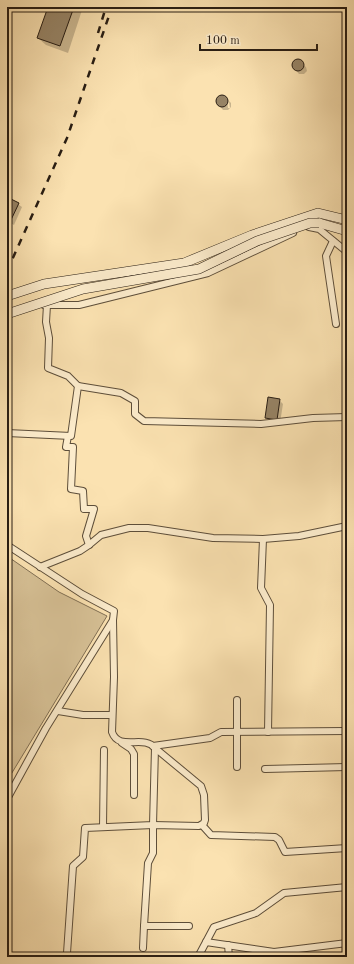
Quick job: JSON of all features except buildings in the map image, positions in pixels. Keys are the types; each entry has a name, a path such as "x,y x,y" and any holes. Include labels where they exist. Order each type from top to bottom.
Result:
{"street":[{"path":"7,296 52,283 184,263 252,235 318,214 347,220"},
{"path":"7,314 82,289 199,269 257,241 310,223 319,223 347,231"},
{"path":"7,314 27,305 79,305 208,273 304,228 314,227 319,229 347,252"},
{"path":"333,241 326,256 336,324"},
{"path":"47,305 46,322 49,338 48,368 68,376 78,386 122,393 135,401 136,414 144,421 261,424 313,418 347,417"},
{"path":"78,386 71,436 68,436 66,447 73,447 72,490 83,491 84,509 94,509 86,536 90,545"},
{"path":"7,433 68,436"},
{"path":"40,567 90,545 100,535 139,527 213,538 263,539 299,536 347,526"},
{"path":"263,539 261,588 270,606 268,732"},
{"path":"7,544 82,594 114,611 112,732 115,739 131,749 134,754 134,795"},
{"path":"7,799 113,620"},
{"path":"237,700 237,767"},
{"path":"58,711 83,715 112,715"},
{"path":"154,747 210,738 221,732 347,731"},
{"path":"121,742 149,744 199,784 204,790 205,820 202,825"},
{"path":"143,948 148,862 153,853 154,747"},
{"path":"103,827 104,750"},
{"path":"265,769 347,767"},
{"path":"67,953 73,866 83,857 86,828 202,825 211,835 275,837 279,840 285,852 347,848"},
{"path":"198,957 214,927 256,913 284,893 347,887"},
{"path":"144,926 189,926"},
{"path":"206,942 274,952 347,943"},
{"path":"228,945 229,957"}],"shaded area":[{"path":"7,556 59,592 107,616 7,781"}],"railway":[{"path":"98,33 106,7"},
{"path":"7,271 67,138 112,7"}]}
